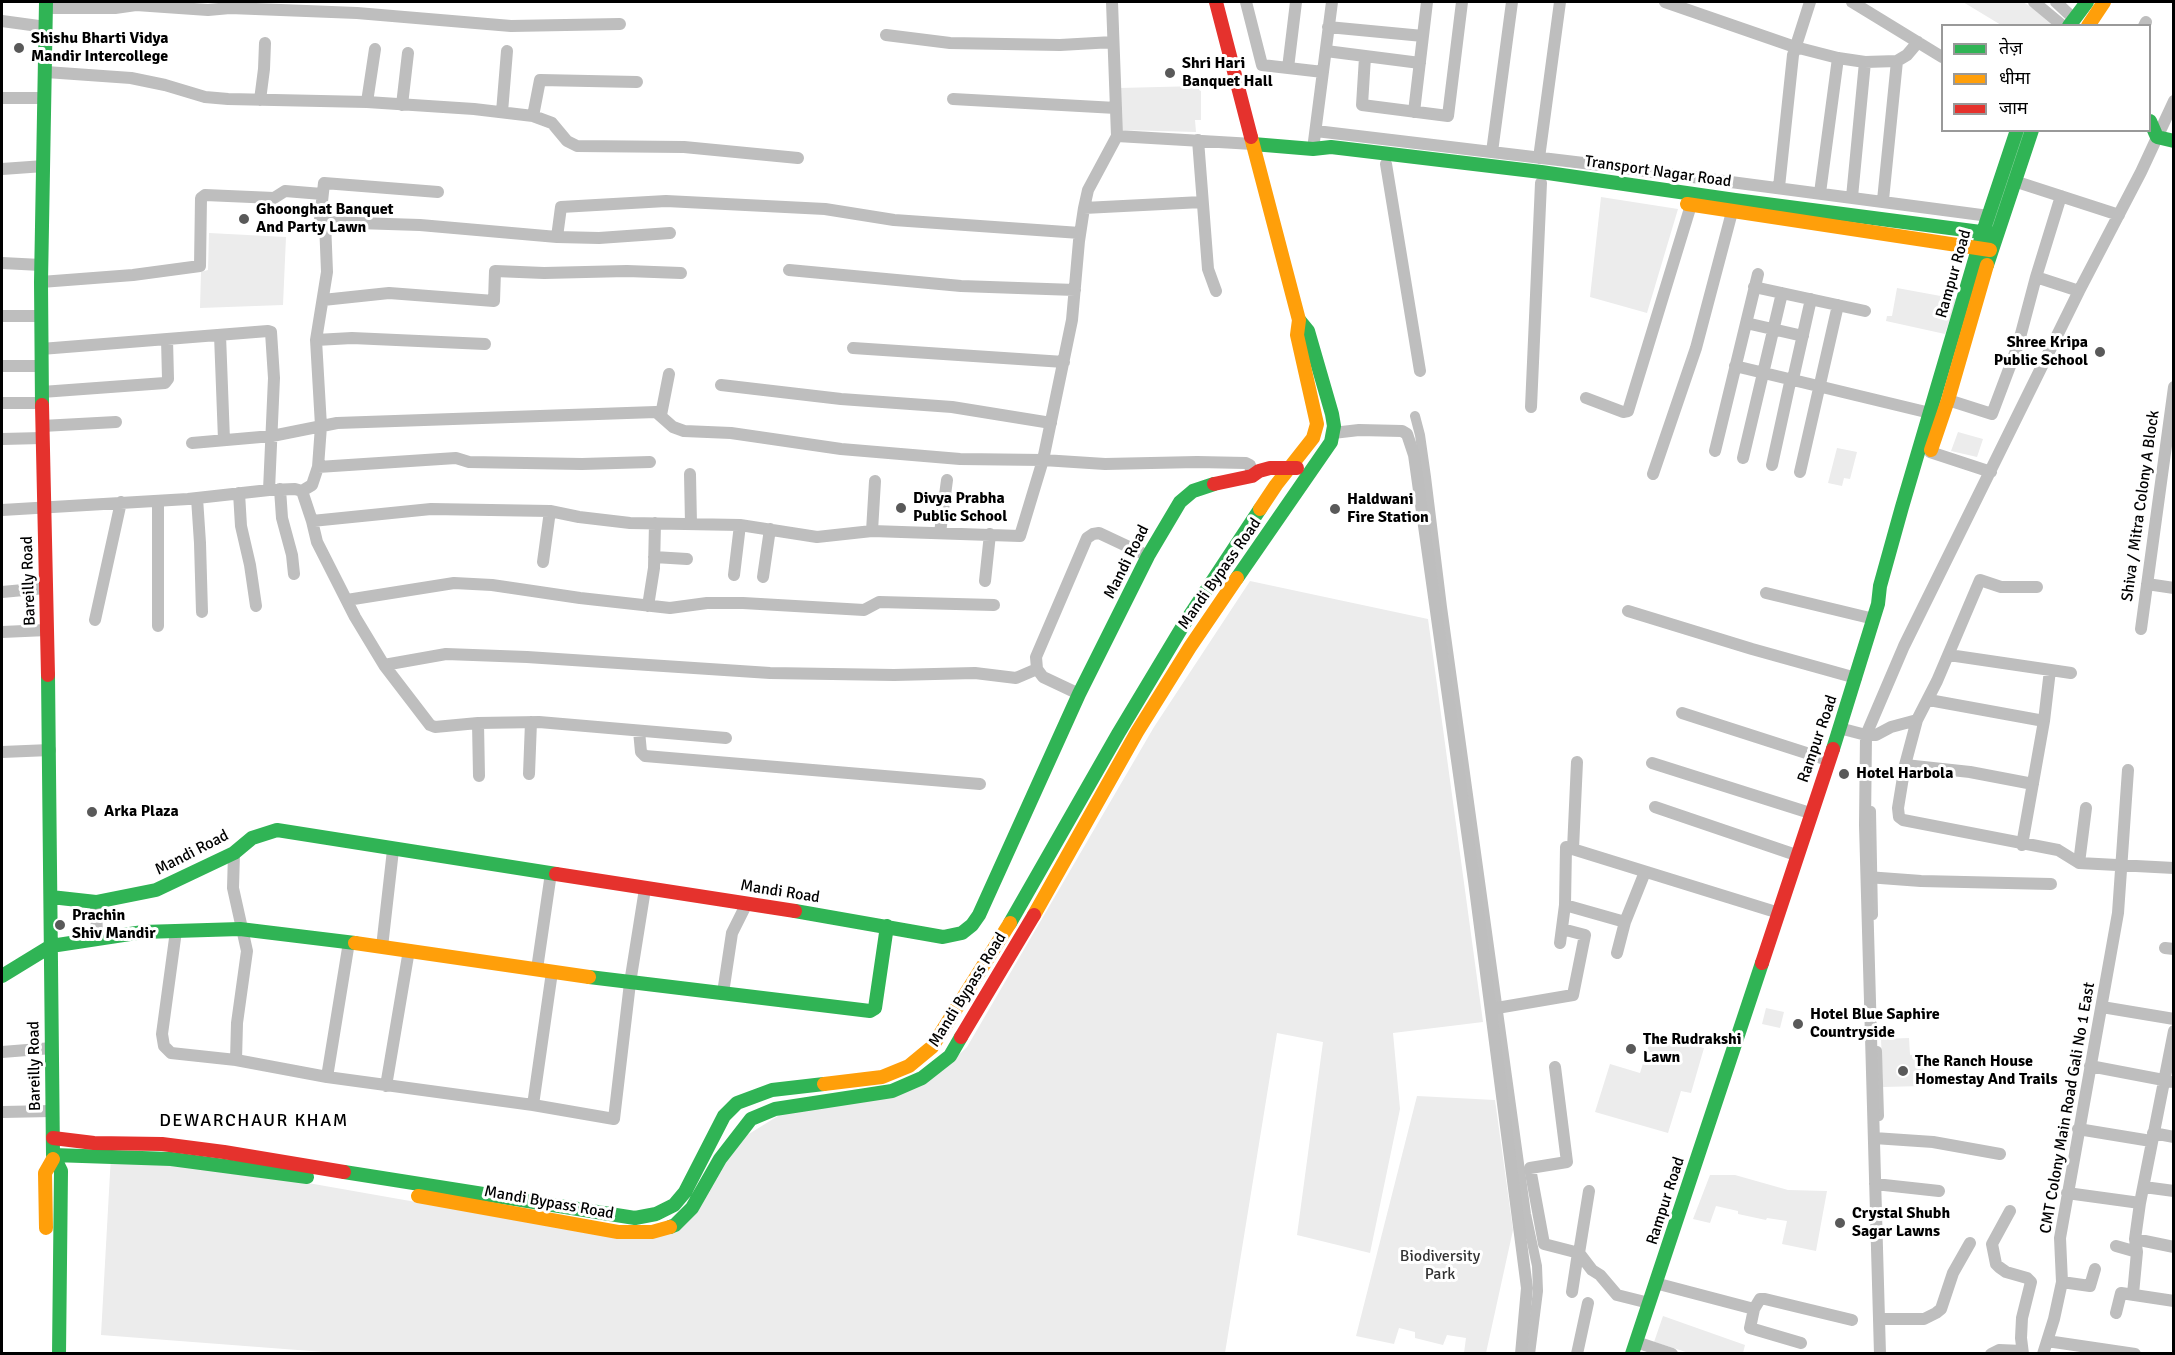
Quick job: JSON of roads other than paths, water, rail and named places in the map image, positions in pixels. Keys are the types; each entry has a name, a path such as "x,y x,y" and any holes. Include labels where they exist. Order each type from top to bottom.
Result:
{"main road":[{"name":"Mandi Bypass Road","path":"53,1138 94,1143 162,1144 224,1152 415,1185 635,1218 656,1214 674,1205 685,1192 723,1116 737,1103 772,1090 882,1077 909,1065 932,1047 997,945 1184,624 1288,467 1314,438 1317,424 1297,335 1299,320 1216,2"},
{"path":"2076,24 2087,2"},
{"path":"2076,24 2104,2"},
{"name":"Bareilly Road","path":"46,4 40,282 50,750 53,1138 53,1157 45,1173 47,1353"},
{"path":"2151,123 2160,140 2174,141"},
{"name":"Rampur Road","path":"1990,233 1989,216 2016,132"},
{"path":"1878,604 1887,592 1948,400 1990,233 2014,181 2031,132"},
{"name":"Transport Nagar Road","path":"1253,144 1313,149 1331,147 1541,172 1657,194 1985,249"},
{"name":"Transport Nagar Road","path":"1313,149 1323,155 1386,164 1541,183 1657,194 1691,205 1734,206 1990,233"},
{"name":"Rampur Road","path":"1634,1348 1856,678 1930,413 1985,249"},
{"name":"Mandi Bypass Road","path":"53,1157 171,1159 334,1181 618,1232 652,1232 675,1225 692,1208 720,1159 751,1119 775,1109 892,1091 922,1078 950,1056 1058,875 1149,713 1190,647 1331,442 1332,414 1308,331 1299,320"},
{"name":"Mandi Road","path":"51,897 96,902 156,890 234,853 252,838 277,830 393,850 747,903 943,937 962,933 979,915 1079,694 1148,556 1180,502 1193,491 1208,485 1252,476 1270,468 1313,468"},
{"path":"1252,476 1261,482 1298,490"},
{"path":"2,976 51,946 143,932 240,929 409,950 630,983 870,1011 875,1008 887,926"},
{"name":"Bareilly Road","path":"53,1157 61,1171 59,1353"}],"street":[{"path":"312,521 431,509 550,511 589,518 655,523 740,525 817,537 872,531 1020,536 1043,460 1064,362 1072,320 1084,208 1092,182 1117,136 1113,2"},
{"path":"1246,2 1262,65 1323,72"},
{"path":"1288,68 1296,2"},
{"path":"1313,149 1332,2"},
{"path":"1414,112 1427,2"},
{"path":"1365,57 1362,105 1448,116 1462,2"},
{"path":"1492,152 1512,2"},
{"path":"1539,158 1560,2"},
{"path":"1665,2 1795,47 1838,58 1866,62 1897,61 1907,55 1917,42"},
{"path":"1779,187 1795,47 1810,2"},
{"path":"1852,2 1941,56"},
{"path":"2034,2 2076,24"},
{"path":"2056,2 2076,24"},
{"path":"46,4 115,8 136,5 208,10 230,8 357,13 415,20 511,26 620,24"},
{"path":"2,21 46,27"},
{"path":"1328,27 1423,36"},
{"path":"886,35 950,43 1060,45 1113,42"},
{"path":"260,100 265,43"},
{"path":"367,102 375,50"},
{"path":"502,112 507,51"},
{"path":"1326,51 1420,63"},
{"path":"402,105 408,53"},
{"path":"1820,192 1838,58"},
{"path":"1883,200 1897,61"},
{"path":"1852,196 1866,62"},
{"path":"46,72 131,78 205,97 367,102 533,116 552,123 567,141 577,146 684,147 798,158"},
{"path":"533,116 540,80 638,82"},
{"path":"2,98 45,98"},
{"path":"953,99 1116,108"},
{"path":"1880,1353 1882,1319 1872,877 1864,772 1870,735 1904,646 2174,101"},
{"path":"1316,131 1852,196 1989,216"},
{"path":"1117,136 1253,144"},
{"path":"1198,141 1208,269 1216,291"},
{"path":"1386,164 1420,371"},
{"path":"2,169 44,166"},
{"path":"2014,181 2119,215"},
{"path":"438,192 326,183 323,185 320,220 420,225 557,237 599,238 670,233"},
{"path":"1531,407 1541,183"},
{"path":"40,282 133,275 200,266 201,198 205,195 274,198 285,191 322,194"},
{"path":"1948,400 1992,414 2018,345 2061,196"},
{"path":"557,237 561,207 666,201 825,209 894,220 1080,233"},
{"path":"1084,208 1202,202"},
{"path":"1586,398 1623,412 1628,411 1691,205"},
{"path":"1653,474 1696,348 1734,206"},
{"path":"2,510 197,498 275,489 302,491 312,484 318,467 321,426 316,340 327,272 326,222"},
{"path":"2,263 41,265"},
{"path":"789,270 961,286 1075,290"},
{"path":"323,300 389,293 494,301 495,271 681,273"},
{"path":"1715,451 1758,274"},
{"path":"2036,277 2079,291"},
{"path":"1754,287 1864,311"},
{"path":"1743,458 1782,293"},
{"path":"1772,465 1811,299"},
{"path":"1800,472 1838,305"},
{"path":"2,316 41,316"},
{"path":"1746,323 1803,336"},
{"path":"41,349 271,332 274,378 272,436 275,489 292,555 294,574"},
{"path":"219,335 224,440"},
{"path":"316,340 352,338 485,344"},
{"path":"2,403 165,383 168,379 167,339"},
{"path":"854,348 1064,362"},
{"path":"2,366 42,366"},
{"path":"1735,366 1930,413"},
{"path":"661,415 669,374"},
{"path":"721,385 841,399 952,407 1051,423"},
{"name":"Shiva / Mitra Colony A Block","path":"2141,629 2173,388"},
{"path":"192,443 272,436 337,423 656,412 674,427 684,431 731,433 841,449 960,459 1043,460 1105,464 1246,463 1250,465 1252,476"},
{"path":"2,439 117,422"},
{"path":"1333,432 1396,430 1407,434 1410,440 1495,1008 1527,1288 1521,1353"},
{"path":"1930,452 1991,471"},
{"path":"318,467 456,458 470,462 582,464 650,462"},
{"path":"690,474 691,524"},
{"path":"940,533 947,480"},
{"path":"872,531 875,481"},
{"path":"302,491 317,542 355,617 384,665 430,725 435,727 531,722 726,738"},
{"path":"239,493 241,526 256,606"},
{"path":"197,498 201,543 202,612"},
{"path":"158,501 158,626"},
{"path":"95,620 121,502"},
{"path":"543,562 550,511"},
{"path":"648,606 654,557 655,523"},
{"path":"734,575 740,525"},
{"path":"764,577 770,529"},
{"path":"985,581 990,534"},
{"path":"1079,694 1043,677 1037,669 1036,657 1087,538 1093,534 1099,534 1148,556"},
{"path":"654,557 687,559"},
{"path":"2037,587 2001,587 1980,580 1929,700 1917,720 1905,765 1898,808 1899,817 1903,820 2022,845 2058,850 2079,863 2174,868"},
{"path":"347,600 454,583 492,585 670,608 707,603 864,610 879,602 994,605"},
{"path":"2147,584 2174,588"},
{"path":"2,592 45,588"},
{"path":"1766,593 1874,620"},
{"path":"1628,611 1856,678"},
{"path":"2,632 47,630"},
{"path":"384,665 446,654 539,657 781,673 894,675 975,673 1016,678 1037,669"},
{"path":"1949,655 2071,673"},
{"path":"2022,845 2044,721 2050,670"},
{"path":"1929,700 2044,721"},
{"path":"1682,713 1828,760"},
{"path":"1839,728 1870,735 1917,720"},
{"path":"529,774 531,722"},
{"path":"478,723 479,776"},
{"path":"639,731 641,752 645,756 980,784"},
{"path":"2,752 50,750"},
{"path":"1573,849 1577,762"},
{"path":"1652,764 1810,813"},
{"path":"1905,765 1970,772 2033,784"},
{"name":"CMT Colony Main Road Gali No 1 East","path":"2043,1353 2062,1282 2060,1238 2118,913 2128,770"},
{"path":"1656,807 1796,855"},
{"path":"2079,863 2086,808"},
{"path":"1560,943 1565,905 1566,847 1779,914"},
{"path":"382,947 393,850"},
{"path":"234,853 232,888 247,951 237,1023 236,1060"},
{"path":"1617,953 1625,922 1645,872"},
{"path":"537,969 550,873"},
{"path":"1872,877 1921,881 2051,884"},
{"path":"176,931 162,1034 164,1046 171,1053 236,1060 327,1077 533,1105 614,1119 630,983 645,889"},
{"path":"96,902 97,938"},
{"path":"723,993 732,933 747,903"},
{"path":"1565,905 1625,922"},
{"path":"1495,1008 1573,995 1585,934 1562,929"},
{"path":"327,1077 349,942"},
{"path":"386,1086 409,950"},
{"path":"533,1105 552,972"},
{"path":"2102,1007 2174,1019"},
{"path":"2133,1294 2137,1252 2135,1239 2140,1203 2152,1137 2169,1081 2174,1031"},
{"path":"2,1053 52,1048"},
{"path":"2090,1066 2169,1081"},
{"path":"1555,1067 1567,1162 1530,1168 1544,1244 1578,1253 1617,1295 1649,1303"},
{"path":"2,1112 52,1111"},
{"path":"2078,1129 2152,1137 2174,1137"},
{"path":"1878,1138 1933,1142 2000,1154"},
{"path":"1879,1184 1939,1191"},
{"path":"2144,1186 2174,1191"},
{"path":"1572,1293 1589,1191"},
{"path":"2067,1193 2140,1203"},
{"path":"1991,1353 1999,1350 2022,1352 2022,1318 2031,1282 2027,1278 2006,1272 1999,1267 1996,1264 1992,1244 2010,1211"},
{"path":"2135,1239 2174,1247"},
{"path":"1882,1319 1924,1319 1941,1309 1953,1273 1970,1243"},
{"path":"2116,1246 2137,1252"},
{"path":"2062,1282 2090,1286 2095,1269"},
{"path":"1655,1283 1754,1309"},
{"path":"2116,1313 2121,1293 2174,1302"},
{"path":"1801,1343 1750,1328 1754,1309 1760,1299 1852,1320"},
{"path":"1577,1353 1588,1303"},
{"path":"2047,1341 2134,1353"},
{"path":"1634,1348 1672,1353"}],"waterway":[{"path":"1415,416 1426,477 1526,1214 1537,1266 1538,1291 1530,1354"},
{"path":"1871,811 1873,915"},
{"path":"1877,1051 1879,1116"}],"place":[{"name":"Shishu Bharti Vidya Mandir Intercollege","path":"19,48"},
{"name":"Shri Hari Banquet Hall","path":"1170,73"},
{"name":"Ghoonghat Banquet And Party Lawn","path":"244,219"},
{"name":"Shree Kripa Public School","path":"2100,352"},
{"name":"Divya Prabha Public School","path":"901,508"},
{"name":"Haldwani Fire Station","path":"1335,509"},
{"name":"Hotel Harbola","path":"1844,774"},
{"name":"Arka Plaza","path":"92,812"},
{"name":"Prachin Shiv Mandir","path":"60,925"},
{"name":"Hotel Blue Saphire Countryside","path":"1798,1024"},
{"name":"The Rudrakshi Lawn","path":"1631,1049"},
{"name":"The Ranch House Homestay And Trails","path":"1903,1071"},
{"name":"Crystal Shubh Sagar Lawns","path":"1840,1223"}],"district":[{"name":"DEWARCHAUR KHAM","path":"254,1121"}],"park label":[{"name":"Biodiversity Park","path":"1440,1266"}]}
